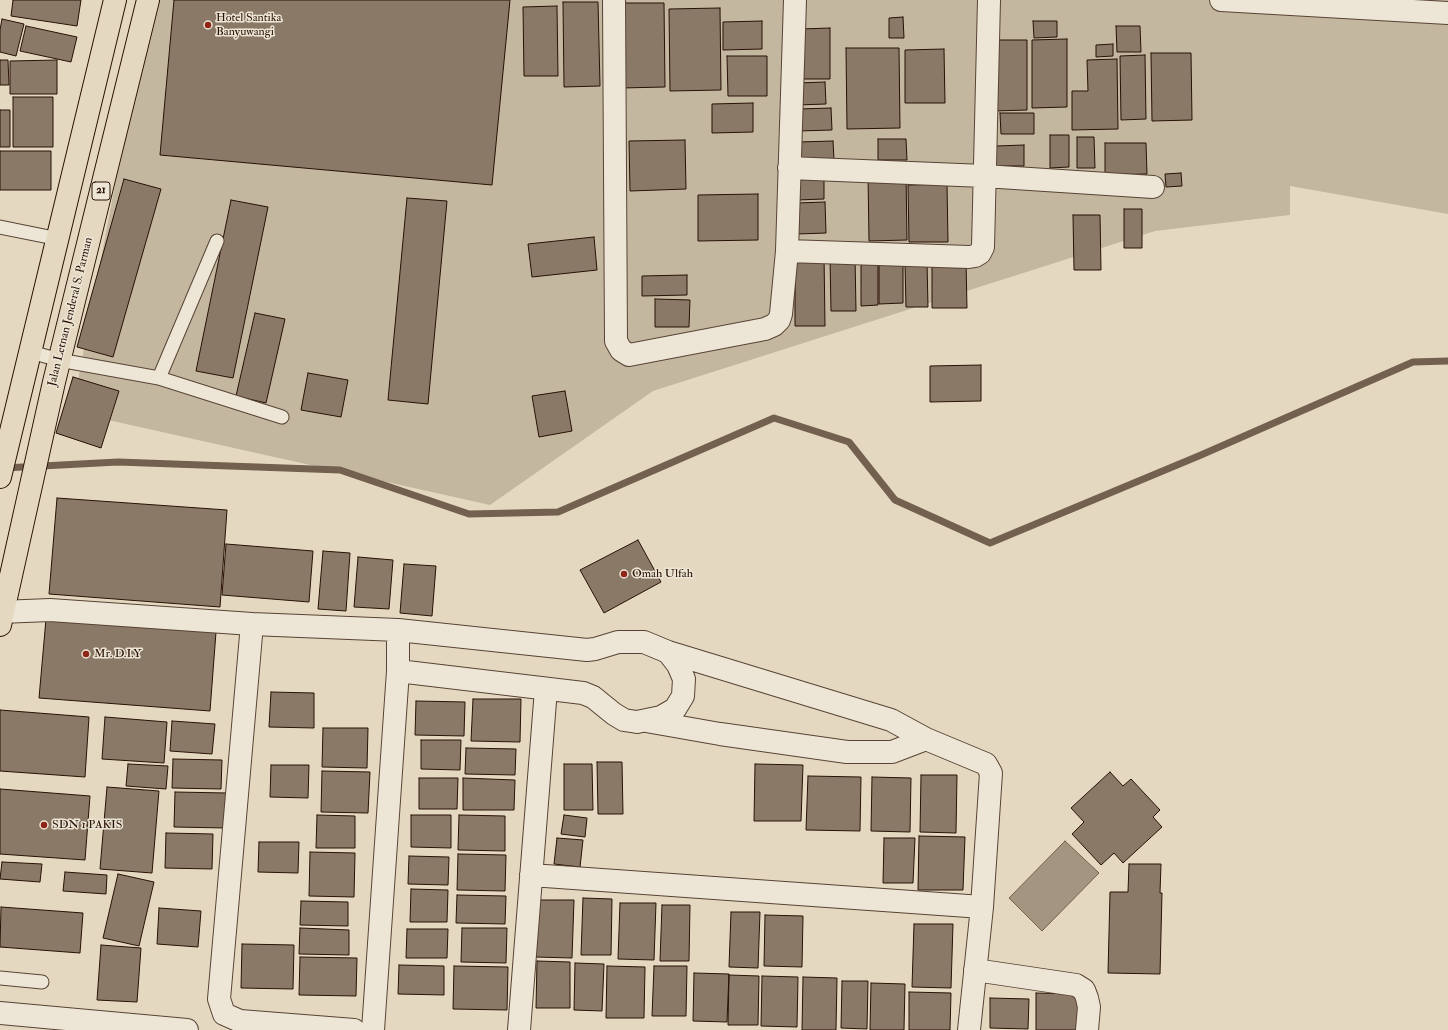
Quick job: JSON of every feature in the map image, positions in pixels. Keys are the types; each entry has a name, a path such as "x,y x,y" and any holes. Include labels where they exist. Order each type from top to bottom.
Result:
{"highway":[{"path":"0,477 59,239 115,0"},
{"name":"Jalan Letnan Jenderal S. Parman","path":"2,613 59,360 148,0"}],"street":[{"path":"614,0 616,341 619,347 629,354 765,329 774,325 781,314 787,251 795,0"},
{"path":"787,251 975,256 980,252 983,247 989,0"},
{"path":"1221,0 1264,1 1448,13"},
{"path":"789,168 984,176 1152,187"},
{"path":"2,613 50,610 252,624 398,630 586,650 595,649 618,642 644,642 668,652 891,720 926,739 986,764 991,773 982,907 969,1030"},
{"path":"252,624 219,999 224,1014 240,1020 354,1030"},
{"path":"373,1030 398,671 398,630"},
{"path":"398,671 584,693 593,697 624,720 637,722 661,717 675,709 683,696 684,679 678,665 668,652"},
{"path":"519,1030 530,875 546,689"},
{"path":"646,721 720,734 847,752 892,752 926,739"},
{"path":"530,875 982,907"},
{"path":"975,970 1076,985 1084,990 1088,998 1089,1007 1087,1030"},
{"path":"0,1013 31,1023 187,1030"}],"lane":[{"path":"0,226 59,239"},
{"path":"159,378 217,241"},
{"path":"28,362 59,360 159,378 282,417"},
{"path":"0,978 42,982"}],"shaded area":[{"path":"150,0 1448,0 1448,214 1290,186 1290,215 1155,231 653,391 490,505 72,412"},
{"path":"1065,841 1099,873 1042,931 1009,898"}],"building":[{"path":"13,0 81,0 77,26 11,16"},
{"path":"174,0 510,0 492,185 160,155"},
{"path":"563,2 598,2 600,86 564,87"},
{"path":"620,3 664,3 665,87 621,88"},
{"path":"557,6 558,76 524,76 523,7"},
{"path":"720,8 721,90 670,91 669,9"},
{"path":"903,17 904,38 889,38 889,18"},
{"path":"2,19 24,24 16,56 0,52 0,30"},
{"path":"762,21 762,49 723,50 723,22"},
{"path":"1033,21 1057,21 1057,37 1034,38"},
{"path":"26,26 77,37 71,62 20,51"},
{"path":"1116,26 1140,26 1141,52 1117,52"},
{"path":"830,28 830,79 802,79 801,29"},
{"path":"1067,39 1067,107 1032,108 1032,40"},
{"path":"993,40 1027,40 1027,110 994,111"},
{"path":"1113,44 1113,56 1096,57 1096,45"},
{"path":"846,48 899,48 900,128 847,129"},
{"path":"944,49 945,103 905,103 905,50"},
{"path":"1151,53 1191,53 1192,120 1152,121"},
{"path":"1145,55 1146,119 1121,120 1120,56"},
{"path":"727,56 767,56 767,96 728,96"},
{"path":"1117,59 1118,129 1072,130 1072,91 1088,91 1087,60"},
{"path":"0,60 8,60 9,85 0,85"},
{"path":"57,60 57,94 10,94 10,61"},
{"path":"825,82 826,104 797,105 797,83"},
{"path":"13,97 53,97 53,147 13,147"},
{"path":"753,103 753,132 712,133 712,104"},
{"path":"831,108 832,130 798,131 798,109"},
{"path":"0,110 10,110 10,147 0,147"},
{"path":"1000,113 1034,113 1034,134 1001,134"},
{"path":"1050,135 1069,135 1069,167 1050,168"},
{"path":"1077,137 1094,137 1095,168 1077,168"},
{"path":"878,139 906,139 907,160 878,160"},
{"path":"685,140 686,189 630,191 629,141"},
{"path":"833,141 834,160 798,161 798,142"},
{"path":"1105,143 1146,143 1147,174 1105,175"},
{"path":"1024,145 1024,166 996,166 996,146"},
{"path":"0,151 51,151 51,190 0,190"},
{"path":"797,171 824,171 824,199 797,200"},
{"path":"906,173 907,240 869,241 868,174"},
{"path":"1181,173 1182,186 1166,187 1165,174"},
{"path":"124,179 161,189 113,357 77,347"},
{"path":"947,184 948,242 909,242 908,185"},
{"path":"758,194 758,240 698,241 698,195"},
{"path":"407,198 447,201 428,404 388,400"},
{"path":"231,200 268,207 233,378 196,371"},
{"path":"825,202 826,233 797,234 797,203"},
{"path":"1124,209 1142,209 1142,248 1124,248"},
{"path":"1073,215 1100,215 1101,270 1074,270"},
{"path":"594,237 597,270 532,277 528,244"},
{"path":"824,254 825,326 795,326 795,255"},
{"path":"830,257 855,257 856,311 831,311"},
{"path":"932,261 966,261 967,308 932,308"},
{"path":"878,263 878,305 861,306 861,264"},
{"path":"879,263 903,263 903,303 879,304"},
{"path":"905,263 927,263 928,307 906,307"},
{"path":"687,275 687,295 642,296 642,276"},
{"path":"655,299 690,300 689,327 655,327"},
{"path":"255,313 285,319 266,403 236,396"},
{"path":"981,365 981,401 930,402 930,366"},
{"path":"308,373 348,380 341,417 301,410"},
{"path":"73,377 119,391 101,448 56,433"},
{"path":"565,391 572,431 539,437 532,396"},
{"path":"57,498 227,510 220,607 49,594"},
{"path":"638,540 661,582 604,613 580,570"},
{"path":"226,544 313,551 309,602 222,595"},
{"path":"323,551 350,553 346,611 318,609"},
{"path":"358,557 393,560 389,609 354,607"},
{"path":"404,564 436,566 432,616 400,613"},
{"path":"46,619 216,632 210,711 39,698"},
{"path":"271,692 314,693 314,728 269,727"},
{"path":"473,699 521,699 520,742 471,741"},
{"path":"416,701 465,702 464,736 415,735"},
{"path":"0,710 89,717 85,777 0,771"},
{"path":"105,717 167,722 164,763 102,759"},
{"path":"172,721 215,724 212,754 170,751"},
{"path":"323,728 368,728 367,768 322,767"},
{"path":"421,740 461,740 460,770 421,769"},
{"path":"466,748 516,749 515,775 465,774"},
{"path":"173,759 222,760 221,789 172,788"},
{"path":"597,762 622,762 623,814 598,814"},
{"path":"128,764 168,766 166,789 126,786"},
{"path":"564,764 592,764 593,810 564,810"},
{"path":"755,764 803,765 801,821 754,821"},
{"path":"271,765 309,765 308,798 270,797"},
{"path":"322,771 370,772 368,813 321,812"},
{"path":"1110,772 1123,786 1131,779 1160,810 1153,817 1162,827 1123,863 1114,853 1101,865 1072,834 1084,822 1071,808"},
{"path":"921,775 957,775 956,833 920,832"},
{"path":"808,776 861,777 860,831 806,830"},
{"path":"872,777 911,778 910,832 871,831"},
{"path":"419,778 458,778 457,809 419,809"},
{"path":"463,778 515,780 514,810 463,810"},
{"name":"SDN 1 PAKIS","path":"107,787 159,791 152,873 100,869"},
{"name":"SDN 1 PAKIS","path":"0,789 90,796 85,860 0,854"},
{"path":"175,792 227,793 226,828 174,827"},
{"path":"317,815 355,816 355,848 316,848"},
{"path":"411,815 451,815 451,848 411,847"},
{"path":"459,815 505,816 505,851 458,850"},
{"path":"564,815 587,818 585,837 561,834"},
{"path":"166,833 213,834 212,869 165,868"},
{"path":"919,836 965,837 963,890 918,890"},
{"path":"557,838 583,840 580,867 554,864"},
{"path":"884,838 915,838 913,883 883,883"},
{"path":"259,842 299,842 298,873 258,872"},
{"path":"310,852 355,853 354,897 309,896"},
{"path":"458,854 506,855 505,891 457,890"},
{"path":"409,856 449,857 448,885 408,884"},
{"path":"2,862 42,864 40,882 0,879"},
{"path":"1129,864 1161,864 1160,893 1162,893 1160,974 1108,973 1110,892 1128,892"},
{"path":"65,872 107,875 106,894 63,891"},
{"path":"118,874 154,882 139,946 103,938"},
{"path":"411,889 448,890 447,922 410,922"},
{"path":"457,895 506,896 505,924 456,923"},
{"path":"583,898 612,899 611,955 581,955"},
{"path":"538,900 574,900 572,958 536,957"},
{"path":"301,901 348,902 348,926 300,925"},
{"path":"620,903 656,903 654,960 618,959"},
{"path":"662,905 690,905 689,961 660,961"},
{"path":"1,907 83,913 80,953 0,947"},
{"path":"159,908 201,911 198,947 157,944"},
{"path":"731,912 760,912 758,968 729,967"},
{"path":"765,915 803,916 802,967 764,966"},
{"path":"914,924 953,924 951,988 912,987"},
{"path":"300,928 349,930 349,955 299,954"},
{"path":"462,928 507,928 506,963 461,962"},
{"path":"407,929 448,929 447,958 406,958"},
{"path":"242,944 294,945 293,989 241,988"},
{"path":"101,945 141,948 137,1002 97,1000"},
{"path":"300,957 357,958 356,996 299,995"},
{"path":"537,961 570,962 570,1008 536,1008"},
{"path":"575,963 604,964 602,1011 574,1010"},
{"path":"399,965 444,966 444,995 398,994"},
{"path":"454,966 508,967 507,1010 453,1009"},
{"path":"607,966 645,967 644,1018 606,1018"},
{"path":"654,966 687,966 686,1016 652,1016"},
{"path":"694,973 729,974 727,1022 693,1021"},
{"path":"729,975 759,976 758,1025 728,1025"},
{"path":"762,976 798,977 797,1027 761,1026"},
{"path":"803,977 837,978 836,1030 802,1030"},
{"path":"842,981 868,981 867,1029 841,1028"},
{"path":"871,983 905,984 904,1030 870,1030"},
{"path":"909,992 951,993 950,1030 909,1030"},
{"path":"1036,993 1079,994 1078,1030 1036,1030"},
{"path":"990,998 1029,999 1028,1029 990,1028"}],"waterway":[{"path":"4,468 118,462 340,470 469,514 558,512 774,418 849,442 895,500 990,543 1201,455 1413,362 1448,361"}],"place":[{"name":"Hotel Santika Banyuwangi","path":"208,25"},
{"name":"Omah Ulfah","path":"624,574"},
{"name":"Mr. D.I.Y","path":"86,654"},
{"name":"SDN 1 PAKIS","path":"44,825"}]}
